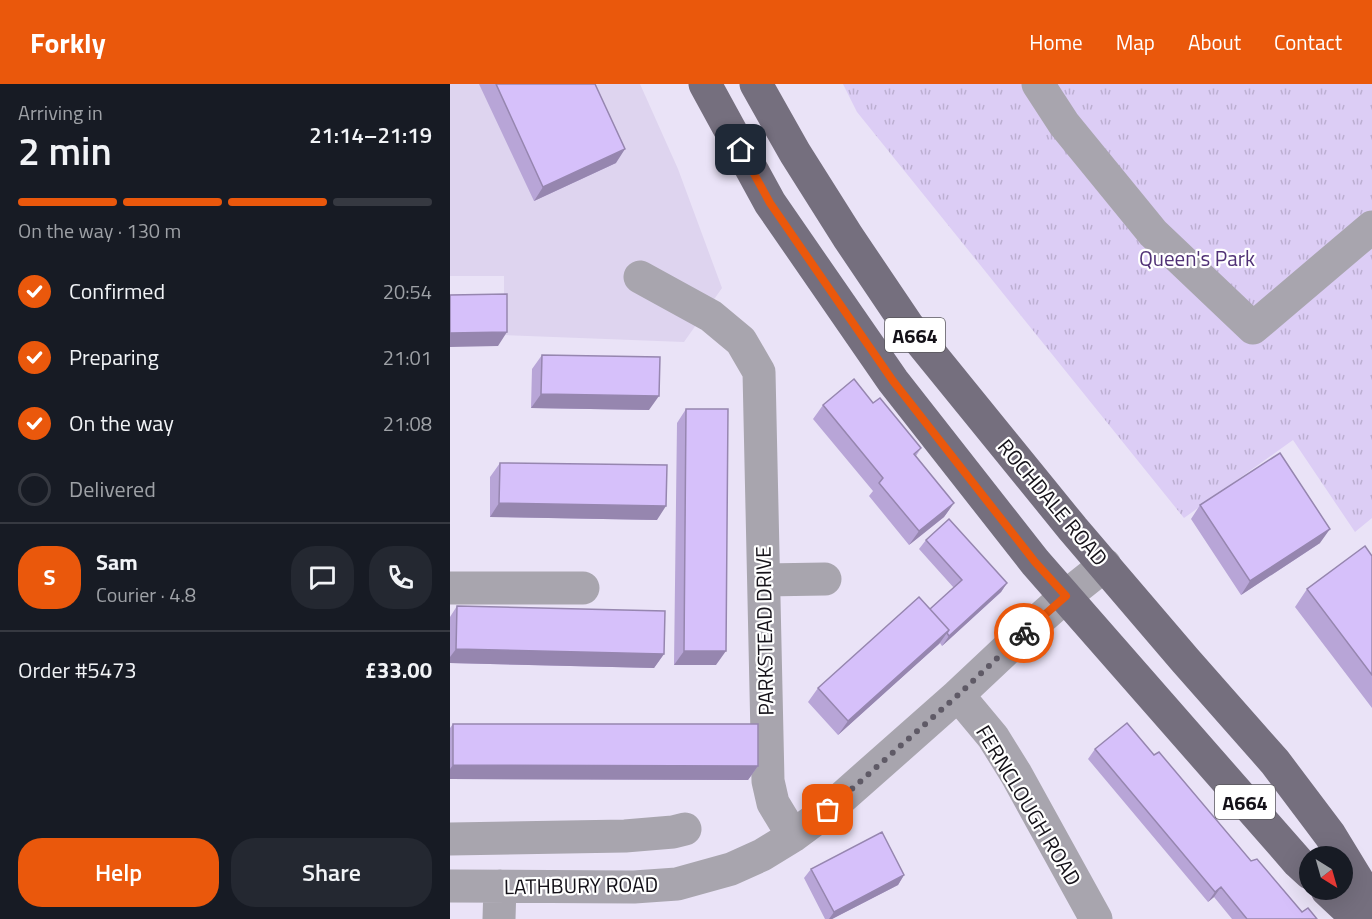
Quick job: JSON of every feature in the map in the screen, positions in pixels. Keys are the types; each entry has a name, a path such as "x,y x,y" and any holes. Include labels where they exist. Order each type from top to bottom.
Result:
{"main road":[{"name":"A664","path":"705,84 770,203 893,381 1035,562 1299,863"},
{"name":"ROCHDALE ROAD","path":"756,84 795,153 908,326 1073,528 1275,762 1330,835 1372,904"},
{"path":"1338,900 1358,919"}],"street":[{"path":"1038,84 1064,124 1153,233 1253,328 1372,227"},
{"name":"PARKSTEAD DRIVE","path":"640,277 711,316 741,341 759,372 768,781 773,803 793,836"},
{"name":"LATHBURY ROAD","path":"450,886 634,887 677,884 731,869 762,855 828,810 1024,633 1105,565"},
{"path":"764,580 825,579"},
{"path":"450,588 583,588"},
{"name":"FERNCLOUGH ROAD","path":"958,695 993,737 1016,774 1096,919"},
{"path":"450,839 625,836 686,829"},
{"path":"499,919 500,886"}],"shaded area":[{"path":"450,84 640,84 678,169 722,288 684,342 504,335 504,276 450,276"}],"green space":[{"name":"Queen's Park","path":"843,84 1372,84 1372,518 1355,532 1293,440 1184,518 857,112"}],"building":[{"path":"496,84 595,84 625,149 543,187"},
{"path":"507,294 507,332 450,333 450,295"},
{"path":"542,355 660,357 659,396 541,394"},
{"path":"854,379 873,403 880,398 921,448 914,454 954,503 919,531 879,483 883,478 823,405"},
{"path":"686,409 728,409 726,651 684,651"},
{"path":"1280,453 1330,529 1250,581 1200,505"},
{"path":"500,463 667,465 666,506 499,503"},
{"path":"949,519 1007,583 949,636 947,633 949,630 930,609 962,580 926,540"},
{"path":"1365,546 1372,556 1372,675 1307,589"},
{"path":"919,597 949,630 848,721 818,688"},
{"path":"457,606 665,611 664,654 456,649"},
{"path":"1127,723 1154,755 1159,752 1251,861 1257,859 1302,912 1308,908 1317,919 1247,919 1221,887 1215,892 1095,749"},
{"path":"453,724 758,724 758,766 453,765"},
{"path":"882,832 904,875 834,912 811,869"}],"way so far":[{"path":"828,810 1024,633"}],"route":[{"path":"741,150 770,203 893,381 1035,562 1066,596 1024,633"}]}
